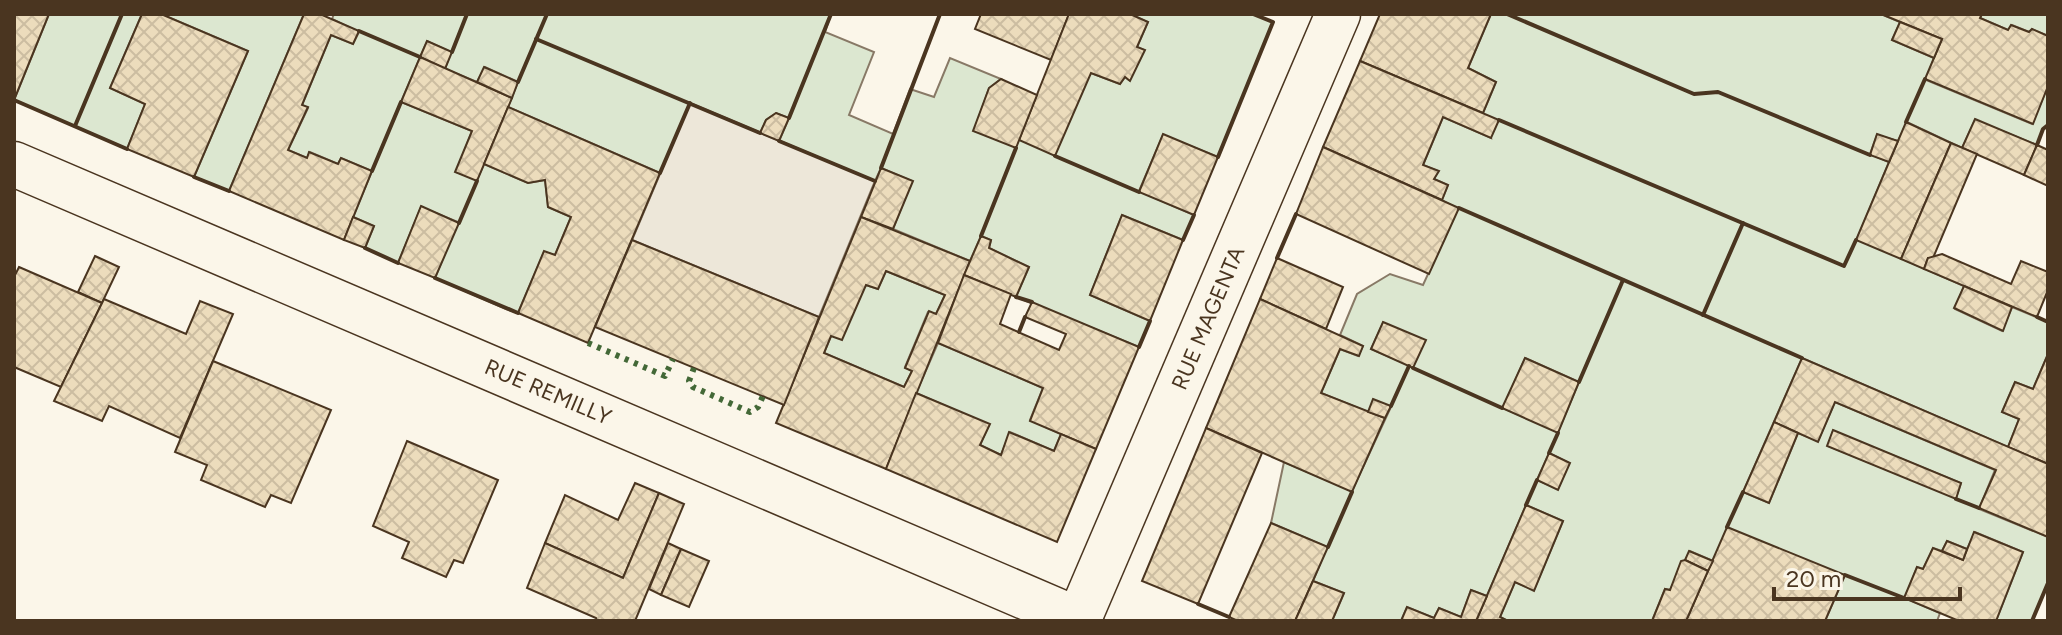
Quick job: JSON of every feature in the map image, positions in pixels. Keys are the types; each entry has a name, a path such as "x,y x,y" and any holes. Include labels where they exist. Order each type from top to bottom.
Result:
{"street":[{"name":"RUE MAGENTA","path":"1079,621 1338,14"},
{"name":"RUE REMILLY","path":"14,164 1079,621"}],"green space":[{"path":"49,14 142,14 110,88 145,104 127,149 14,100"},
{"path":"161,14 304,14 229,191 194,177 248,51"},
{"path":"334,14 831,14 825,32 874,52 849,115 893,134 910,89 934,97 950,58 1001,79 989,88 974,131 1019,140 1091,73 1120,84 1125,77 1129,80 1144,50 1137,47 1148,22 1130,14 1253,14 1273,22 1218,157 1163,135 1139,191 1194,215 1183,240 1122,215 1090,295 1150,321 1139,347 1016,297 1029,267 989,248 991,240 981,236 970,261 893,229 912,181 881,168 875,181 779,141 789,118 776,113 766,120 760,133 690,104 660,173 508,107 518,82 485,67 477,82 445,69 451,52 427,41 401,102 472,131 456,172 477,180 484,164 528,183 545,180 548,207 571,217 555,255 544,252 518,313 506,309 435,278 458,222 421,207 398,263 365,248 374,226 353,217 372,171 341,158 338,164 310,152 307,158 288,150 308,108 302,105 331,35 353,44 359,32 332,19"},
{"path":"1491,14 1881,14 1900,22 1892,40 1934,58 1926,80 2032,124 2048,86 2048,125 2043,129 2037,145 1975,120 1962,148 1907,122 1898,141 1877,135 1870,154 1889,162 1857,239 1964,286 1955,309 2002,331 2012,307 2048,322 2048,354 2033,389 2015,382 2002,412 2019,419 2008,447 1802,358 1743,492 1769,503 1798,433 1818,441 1835,402 1995,470 1979,509 2048,537 2048,583 2032,621 1996,621 2023,552 1975,532 1967,549 1947,541 1942,551 1933,548 1923,569 1917,567 1905,598 1940,613 1937,621 1825,621 1845,575 1713,561 1690,551 1670,590 1665,589 1652,621 1508,621 1500,617 1515,582 1534,590 1563,521 1526,505 1487,596 1471,590 1461,617 1439,608 1434,618 1407,607 1401,621 1332,621 1344,593 1313,581 1327,547 1271,523 1284,462 1352,491 1391,407 1368,412 1321,393 1340,349 1358,356 1363,346 1340,335 1357,294 1390,274 1423,285 1458,209 1442,200 1448,185 1434,179 1438,171 1423,165 1443,117 1491,138 1483,113 1496,82 1468,68","holes":["1383,323 1413,367 1371,349","1525,358 1579,382 1558,432 1503,408","1833,431 1961,483 1956,498 1828,446","1549,453 1569,463 1558,489 1537,480"]},
{"path":"1982,14 2048,14 2048,36 2012,25 2008,30 1980,18"},
{"path":"886,271 945,295 936,314 928,312 905,367 912,371 904,387 824,353 831,336 866,285 878,289"},
{"path":"938,343 1043,388 1030,420 1061,434 1054,451 1010,432 1001,455 980,445 989,425 916,393"}],"shaded area":[{"path":"690,103 875,181 819,317 632,240"}],"building":[{"path":"14,14 49,14 14,100"},
{"path":"142,14 161,14 248,51 194,177 127,149 145,104 110,88"},
{"path":"304,14 320,14 359,31 353,44 331,35 302,105 308,107 288,150 307,158 309,152 338,164 341,158 372,171 344,240 229,191"},
{"path":"981,14 1069,14 1051,60 975,29"},
{"path":"1069,14 1130,14 1148,22 1137,47 1145,50 1130,81 1125,77 1120,84 1091,73 1055,156 1019,140"},
{"path":"1380,14 1491,14 1468,68 1496,82 1483,113 1360,61"},
{"path":"1881,14 1982,14 1980,18 2008,30 2011,25 2048,36 2048,86 2033,124 1925,79 1942,39"},
{"path":"1900,22 1942,39 1934,58 1892,40"},
{"path":"427,41 452,52 445,69 420,57"},
{"path":"420,57 512,98 477,181 455,172 472,131 401,102"},
{"path":"1360,61 1499,120 1491,138 1443,117 1423,165 1439,171 1434,179 1448,185 1442,200 1323,147"},
{"path":"484,67 518,82 512,98 477,82"},
{"path":"1001,79 1037,95 1016,148 973,131 989,88"},
{"path":"508,107 660,173 588,343 518,313 544,251 555,255 571,217 548,207 545,180 528,183 484,164"},
{"path":"776,113 789,118 779,141 760,133 766,120"},
{"path":"1975,119 2037,145 2024,175 1962,148"},
{"path":"1906,122 1951,143 1901,259 1856,240"},
{"path":"1163,134 1218,157 1194,215 1139,192"},
{"path":"1877,134 1898,141 1889,162 1870,155"},
{"path":"1951,143 1977,154 1933,258 1928,258 1924,269 1901,259"},
{"path":"2037,145 2048,150 2048,186 2024,175"},
{"path":"1323,147 1459,208 1429,274 1296,214"},
{"path":"881,168 913,181 893,229 861,217"},
{"path":"421,206 459,223 435,278 398,263"},
{"path":"1122,215 1183,240 1150,321 1090,295"},
{"path":"353,217 374,226 365,248 344,240"},
{"path":"861,217 970,261 886,469 776,423","holes":["886,271 945,295 936,314 929,311 905,368 912,371 904,387 824,353 831,336 842,340 866,285 878,289"]},
{"path":"981,236 991,240 989,248 1029,267 1016,297 964,275"},
{"path":"632,240 819,317 784,405 595,327"},
{"path":"1942,254 2011,284 2021,261 2048,272 2048,290 2037,317 1924,269 1928,258"},
{"path":"95,256 119,267 102,303 78,292"},
{"path":"1277,258 1343,287 1326,329 1260,299"},
{"path":"19,267 102,303 61,387 14,367 14,277"},
{"path":"964,275 1011,294 1000,324 1059,350 1066,334 1025,317 1032,302 1139,347 1096,449 1030,421 1043,388 938,343"},
{"path":"1964,286 2012,307 2003,331 1954,308"},
{"path":"104,299 186,334 200,301 233,314 180,438 109,406 102,421 54,401"},
{"path":"1260,299 1363,346 1359,356 1340,349 1321,393 1385,418 1352,492 1206,428"},
{"path":"1383,322 1426,340 1413,368 1371,349"},
{"path":"2048,354 2048,464 2008,447 2019,419 2002,412 2015,382 2033,389"},
{"path":"1525,358 1579,382 1558,433 1502,408"},
{"path":"1802,358 2048,464 2048,537 1979,508 1996,470 1835,402 1818,442 1774,422"},
{"path":"213,361 331,410 291,503 271,495 265,507 201,480 207,465 175,452"},
{"path":"916,393 990,424 980,445 1001,455 1009,432 1054,451 1061,434 1096,449 1057,542 886,469"},
{"path":"1373,399 1391,406 1385,418 1368,412"},
{"path":"1774,422 1798,433 1769,503 1743,492"},
{"path":"1206,428 1262,453 1198,604 1142,581"},
{"path":"1833,430 1961,483 1956,499 1827,446"},
{"path":"407,441 498,480 463,563 454,560 446,577 402,558 409,542 373,526"},
{"path":"1549,453 1570,463 1558,490 1537,480"},
{"path":"635,483 659,493 623,578 545,543 565,495 618,520"},
{"path":"659,493 684,504 635,621 597,621 527,588 545,543 623,578"},
{"path":"1526,505 1563,521 1534,591 1515,582 1500,617 1508,621 1476,621"},
{"path":"1271,523 1328,547 1295,621 1238,621 1229,617"},
{"path":"1727,527 1845,575 1825,621 1686,621"},
{"path":"1974,532 2023,552 1996,621 1959,621 1904,598 1917,567 1923,569 1933,548 1963,560"},
{"path":"1947,541 1967,549 1963,560 1942,551"},
{"path":"668,543 681,549 661,595 649,589"},
{"path":"681,549 709,561 689,607 661,595"},
{"path":"1689,551 1713,561 1708,571 1685,560"},
{"path":"1681,561 1708,571 1686,621 1652,621 1665,589 1670,590"},
{"path":"1313,581 1344,593 1332,621 1295,621"},
{"path":"1471,590 1487,596 1476,621 1401,621 1407,607 1434,618 1439,608 1461,617"}],"hedge":[{"path":"588,343 665,376 673,359"},
{"path":"694,368 689,381 693,387 750,412 758,407 763,396"}],"wall":[{"path":"75,126 122,14"},
{"path":"452,52 467,14"},
{"path":"518,82 547,14"},
{"path":"789,118 831,14"},
{"path":"881,168 940,14"},
{"path":"1218,157 1273,22 1253,14"},
{"path":"1507,14 1694,94 1718,92 1870,155"},
{"path":"359,31 420,57"},
{"path":"536,39 760,133"},
{"path":"1906,122 1925,79"},
{"path":"14,100 127,149"},
{"path":"372,171 401,102"},
{"path":"660,173 690,103"},
{"path":"1499,120 1844,266 1856,240"},
{"path":"2037,145 2043,129 2048,125"},
{"path":"779,141 875,181"},
{"path":"981,236 1016,148"},
{"path":"1055,156 1139,192"},
{"path":"194,177 229,191"},
{"path":"459,223 477,181"},
{"path":"1459,208 1802,358"},
{"path":"1277,258 1296,214"},
{"path":"1183,240 1194,215"},
{"path":"1703,315 1743,223"},
{"path":"365,248 398,263"},
{"path":"435,278 518,313"},
{"path":"1579,382 1623,280"},
{"path":"1016,297 1032,302"},
{"path":"1019,332 1025,317"},
{"path":"2037,317 2048,322"},
{"path":"1139,347 1150,321"},
{"path":"1391,406 1409,366"},
{"path":"1413,368 1502,408"},
{"path":"1549,453 1558,433"},
{"path":"1526,505 1537,480"},
{"path":"1328,547 1352,492"},
{"path":"1727,527 1743,492"},
{"path":"1956,499 1979,508"},
{"path":"1845,575 1904,598"},
{"path":"2032,621 2048,583"},
{"path":"1198,604 1229,617"}]}
